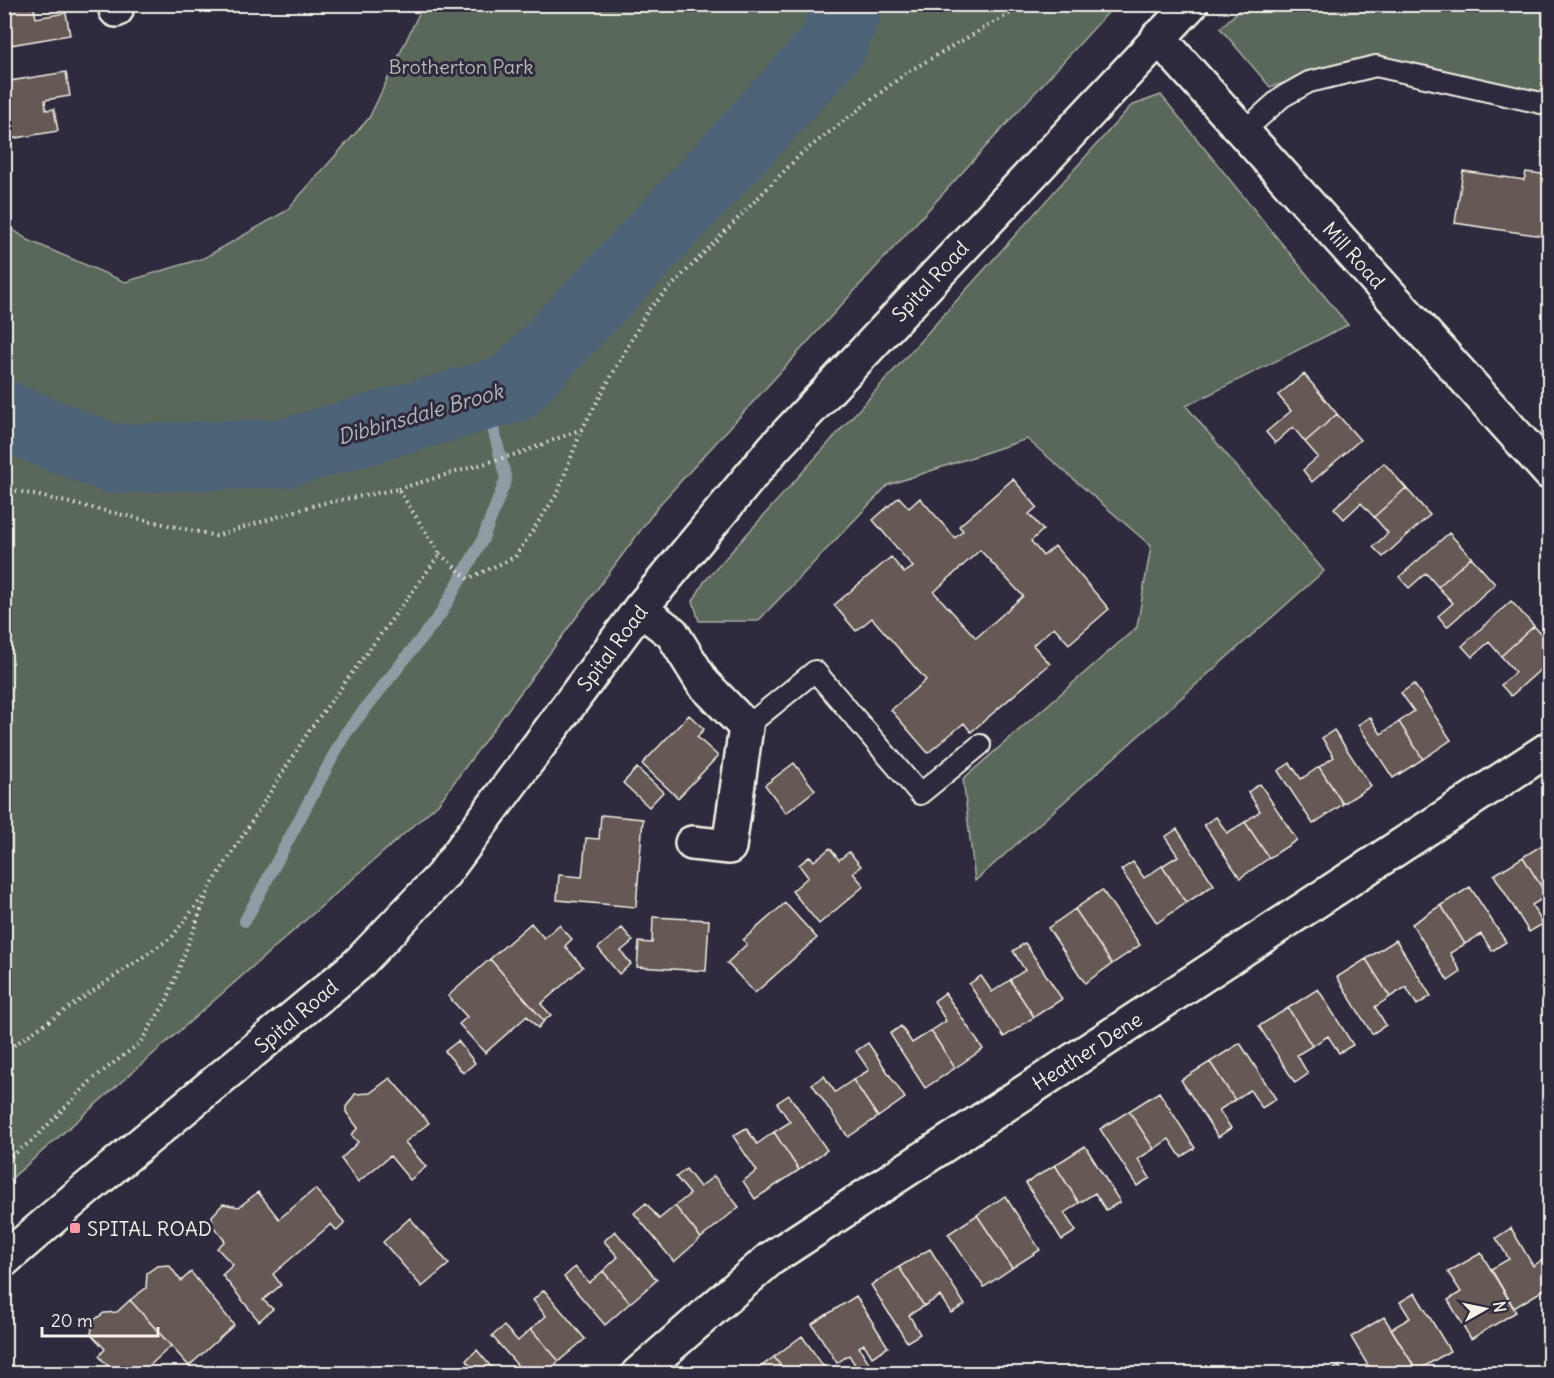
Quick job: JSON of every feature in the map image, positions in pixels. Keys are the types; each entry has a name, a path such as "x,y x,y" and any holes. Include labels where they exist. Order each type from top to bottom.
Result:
{"street":[{"name":"Spital Road","path":"4,1260 357,965 442,876 640,609 774,448 1191,4"},
{"name":"Mill Road","path":"1158,37 1550,473"},
{"path":"640,609 672,633 703,683 746,727 729,847 692,843"},
{"name":"Heather Dene","path":"638,1374 770,1259 1550,747"}],"lane":[{"path":"1243,132 1282,97 1309,82 1376,66 1550,105"},
{"path":"746,727 815,670 920,794 980,744"}],"path":[{"path":"398,489 440,554 468,579 515,557 557,494 582,429 648,310 801,153 906,73 1026,4"},
{"path":"4,489 216,536 315,505 398,489 520,453 582,429"},
{"path":"4,1052 172,937 209,889 309,731 440,554"},
{"path":"4,1162 34,1139 94,1078 140,1043 167,1000 209,889"}],"green space":[{"name":"Brotherton Park","path":"423,5 1115,5 660,504 438,804 5,1184 5,224 28,240 125,282 204,258 286,211 369,118"},
{"path":"1245,5 1549,5 1549,94 1379,56 1270,87 1220,28"},
{"path":"1161,95 1348,325 1186,406 1324,571 975,881 963,779 1137,627 1151,546 1027,439 888,485 758,621 699,621 693,601 704,582 1131,106"}],"building":[{"path":"4,4 42,4 43,7 34,8 36,18 66,13 70,35 4,46"},
{"path":"66,72 70,96 45,100 46,110 54,109 58,131 4,140 4,118 10,117 8,105 4,106 4,82"},
{"path":"1463,171 1524,180 1526,172 1550,175 1542,236 1455,223"},
{"path":"1304,374 1337,414 1305,442 1293,427 1275,443 1266,432 1291,411 1278,395"},
{"path":"1337,414 1360,440 1312,482 1303,470 1318,457 1305,442"},
{"path":"1384,463 1406,488 1374,517 1361,503 1344,519 1334,508"},
{"path":"1013,479 1037,507 1029,514 1043,530 1031,541 1043,556 1055,546 1109,609 1069,644 1054,627 1033,645 1050,664 971,732 964,723 928,753 891,710 926,680 872,618 856,631 834,605 891,557 904,573 913,567 873,520 899,497 909,508 920,498 955,538 963,531 959,526","holes":["980,550 1023,596 976,638 934,592"]},
{"path":"1406,488 1430,515 1383,557 1373,547 1388,533 1374,517"},
{"path":"1449,533 1471,557 1438,587 1426,573 1409,588 1399,577"},
{"path":"1471,557 1495,584 1447,627 1438,616 1453,603 1438,587"},
{"path":"1511,601 1534,626 1501,656 1489,642 1472,657 1462,646"},
{"path":"1534,626 1550,644 1550,661 1511,696 1501,685 1515,672 1501,656"},
{"path":"1414,684 1451,740 1423,759 1399,722 1414,711 1401,693"},
{"path":"689,715 704,729 697,737 718,756 678,798 642,764"},
{"path":"1370,717 1381,734 1399,722 1423,759 1393,778 1358,725"},
{"path":"1334,730 1371,786 1343,804 1319,767 1334,757 1322,738"},
{"path":"794,763 815,790 786,813 765,785"},
{"path":"1290,763 1301,779 1319,767 1343,804 1313,824 1278,771"},
{"path":"637,768 663,792 649,807 623,783"},
{"path":"1260,784 1297,840 1269,858 1245,822 1260,811 1248,792"},
{"path":"601,815 643,819 636,907 557,900 559,875 582,877 586,838 599,839"},
{"path":"1216,817 1227,833 1245,822 1269,858 1240,878 1204,825"},
{"path":"1177,829 1214,885 1186,903 1162,866 1178,856 1165,837"},
{"path":"1550,840 1550,894 1547,896 1523,857"},
{"path":"830,848 839,860 849,852 861,866 853,873 864,886 819,924 792,891 808,877 799,865 810,856 814,861"},
{"path":"1523,857 1547,896 1532,905 1543,924 1529,932 1494,875"},
{"path":"1133,862 1144,878 1162,866 1186,903 1157,923 1121,870"},
{"path":"1470,887 1506,942 1492,951 1481,934 1465,944 1441,905"},
{"path":"1102,890 1140,945 1112,964 1075,909"},
{"path":"785,903 817,938 755,993 727,963 747,944 743,940"},
{"path":"1441,905 1465,944 1450,953 1461,972 1448,981 1412,924"},
{"path":"1075,909 1112,964 1085,983 1048,928"},
{"path":"653,917 709,920 706,971 637,967 639,942 652,943"},
{"path":"531,923 544,938 559,925 572,939 565,946 583,967 541,1004 551,1015 544,1021 490,959"},
{"path":"622,928 633,941 621,951 631,964 619,974 598,948"},
{"path":"1396,940 1431,996 1417,1005 1406,987 1390,997 1366,959"},
{"path":"1025,943 1062,999 1034,1017 1010,980 1025,970 1013,951"},
{"path":"490,959 544,1021 538,1028 527,1016 485,1053 459,1024 467,1017 448,996"},
{"path":"1366,959 1390,997 1375,1007 1386,1025 1372,1034 1337,977"},
{"path":"981,976 992,992 1010,980 1034,1017 1004,1037 969,984"},
{"path":"1318,989 1353,1045 1339,1053 1328,1036 1312,1046 1288,1008"},
{"path":"945,993 983,1049 955,1068 931,1031 946,1021 934,1001"},
{"path":"1288,1008 1312,1046 1297,1055 1308,1074 1295,1083 1259,1026"},
{"path":"901,1026 912,1043 931,1031 955,1068 925,1088 890,1034"},
{"path":"458,1041 475,1063 463,1073 445,1051"},
{"path":"868,1043 905,1098 878,1117 853,1080 869,1070 856,1051"},
{"path":"1240,1043 1276,1099 1262,1108 1250,1090 1235,1100 1210,1062"},
{"path":"1210,1062 1235,1100 1219,1110 1231,1128 1218,1137 1181,1080"},
{"path":"824,1076 835,1092 853,1080 878,1117 848,1137 812,1084"},
{"path":"390,1078 429,1123 405,1142 426,1167 410,1180 390,1156 358,1182 341,1159 358,1142 351,1135 358,1128 346,1112 346,1107 355,1094 370,1093"},
{"path":"1159,1092 1195,1148 1181,1157 1169,1139 1154,1149 1129,1111"},
{"path":"789,1095 827,1150 799,1170 774,1132 790,1122 777,1103"},
{"path":"1129,1111 1154,1149 1138,1159 1150,1178 1137,1186 1100,1129"},
{"path":"746,1128 757,1144 774,1132 799,1170 755,1199 743,1181 757,1171 733,1136"},
{"path":"1085,1146 1120,1202 1106,1210 1095,1193 1079,1203 1055,1165"},
{"path":"1055,1165 1079,1203 1064,1213 1076,1231 1062,1240 1026,1183"},
{"path":"686,1169 700,1187 714,1176 739,1207 701,1238 675,1206 690,1194 676,1177"},
{"path":"315,1189 345,1223 337,1231 331,1224 273,1274 281,1285 263,1300 273,1309 259,1321 222,1275 233,1265 217,1248 225,1241 213,1226 212,1216 223,1204 239,1207 258,1192 279,1219"},
{"path":"1005,1196 1040,1250 1012,1268 977,1215"},
{"path":"646,1203 659,1219 675,1206 701,1238 674,1262 634,1213"},
{"path":"977,1215 1012,1268 984,1287 948,1234"},
{"path":"410,1218 449,1264 422,1287 383,1242"},
{"path":"1511,1228 1533,1266 1542,1260 1550,1272 1550,1286 1514,1308 1491,1269 1509,1259 1496,1238"},
{"path":"615,1231 657,1280 630,1303 603,1271 618,1257 604,1241"},
{"path":"930,1249 965,1305 951,1313 940,1296 924,1306 899,1267"},
{"path":"1481,1253 1516,1312 1471,1339 1448,1300 1461,1292 1448,1272"},
{"path":"169,1265 181,1281 191,1272 234,1325 189,1366 130,1300 146,1288 147,1273 157,1266"},
{"path":"575,1267 589,1283 603,1271 630,1303 605,1325 564,1277"},
{"path":"899,1267 924,1306 909,1315 920,1334 907,1342 871,1285"},
{"path":"544,1290 585,1339 559,1361 531,1329 546,1316 533,1300"},
{"path":"1415,1293 1450,1351 1417,1371 1391,1329 1410,1318 1400,1302"},
{"path":"856,1296 888,1347 872,1357 864,1344 859,1347 871,1366 860,1373 849,1355 837,1363 812,1324"},
{"path":"130,1300 171,1346 148,1367 153,1374 115,1374 99,1356 105,1349 91,1334 93,1321 104,1313 117,1312"},
{"path":"1384,1317 1417,1371 1414,1374 1373,1374 1351,1337"},
{"path":"504,1326 518,1341 531,1329 559,1361 545,1374 525,1374 492,1336"},
{"path":"802,1336 829,1374 787,1374 774,1357"},
{"path":"477,1350 497,1374 477,1374 466,1360"},
{"path":"774,1357 787,1374 751,1374"},
{"path":"1339,1366 1344,1374 1326,1374"}],"waterway":[{"name":"Dibbinsdale Brook","path":"4,415 112,459 286,453 513,388 708,182 832,46 849,4"},
{"path":"245,921 345,734 440,615 482,541 506,479 485,396"}],"place":[{"name":"SPITAL ROAD","path":"75,1228"}]}
